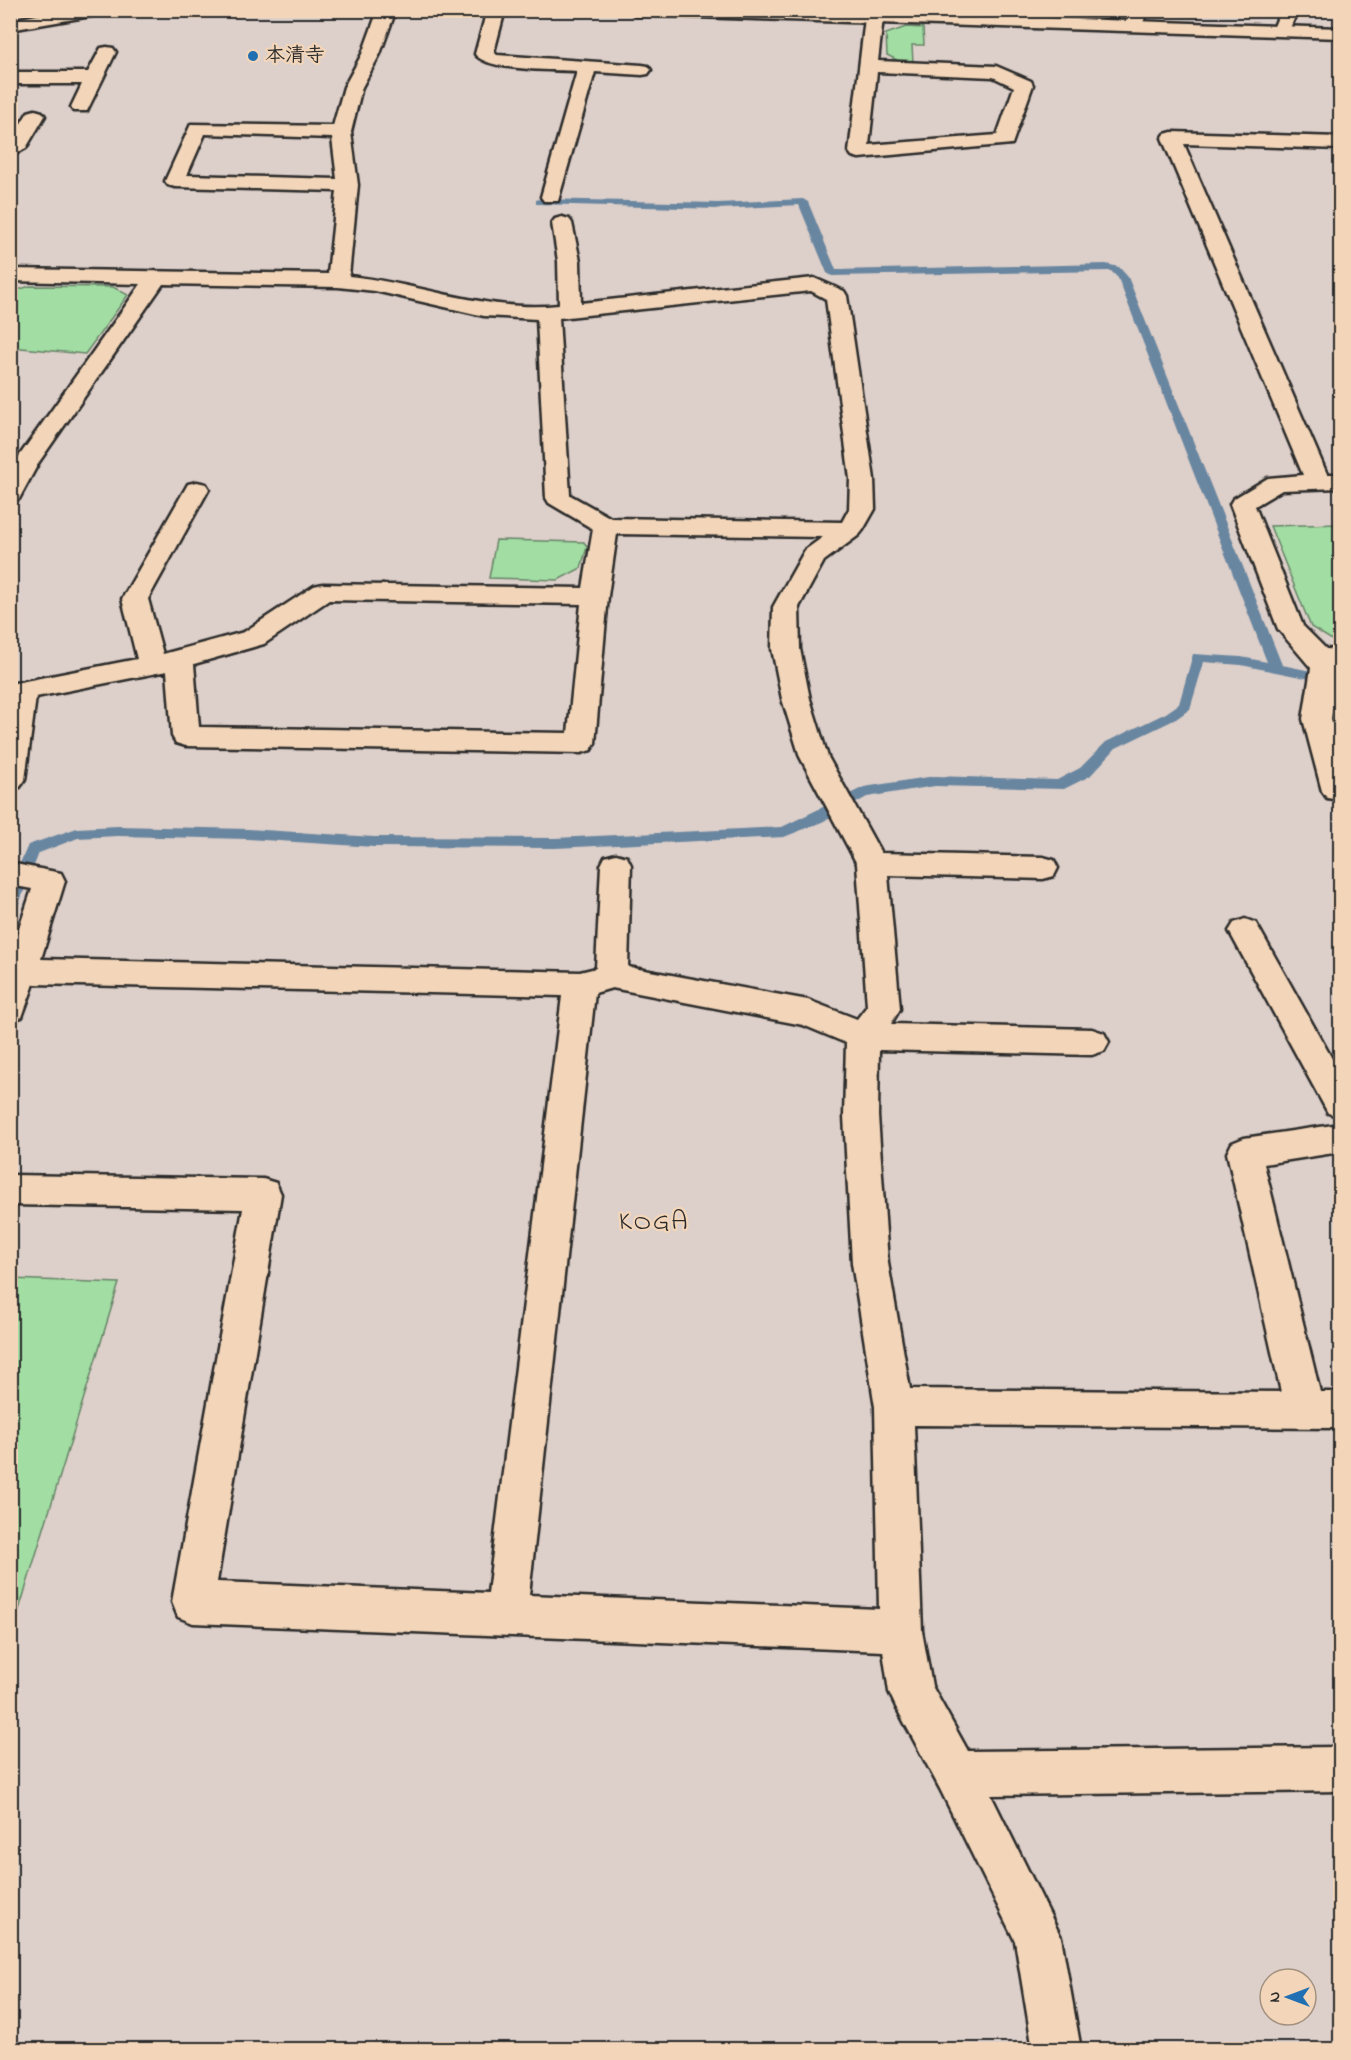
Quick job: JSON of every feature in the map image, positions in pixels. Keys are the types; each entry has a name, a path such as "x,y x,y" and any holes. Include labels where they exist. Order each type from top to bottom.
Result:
{"street":[{"path":"10,25 97,10"},
{"path":"338,281 348,185 341,132 353,87 371,54 387,10"},
{"path":"496,10 484,54 493,60 642,70"},
{"path":"634,10 874,18 1137,18 1281,31 1341,33"},
{"path":"1281,31 1290,10"},
{"path":"868,66 996,72 1024,86 1005,140 859,152 868,66 874,18"},
{"path":"80,107 107,52"},
{"path":"551,197 587,67"},
{"path":"10,78 94,78"},
{"path":"10,151 20,144 35,116"},
{"path":"341,132 198,128 175,181 348,185"},
{"path":"1337,791 1317,719 1327,669 1291,629 1242,504 1277,483 1329,481 1172,138 1341,143"},
{"path":"562,223 569,261 559,312 558,498 606,526 850,530"},
{"path":"10,275 338,281 375,285 484,309 559,312 814,284 836,296 862,479 862,509 850,530 814,556 786,606 786,649 796,699 814,757 873,864 884,1009 863,1035 861,1116 870,1263 894,1407 901,1631 911,1692 956,1773 1038,1937 1057,2049"},
{"path":"10,494 27,462 157,277"},
{"path":"152,665 135,599 197,489"},
{"path":"180,659 186,736 581,743 595,596 606,526"},
{"path":"10,780 17,692 180,659 254,638 323,592 595,596"},
{"path":"873,864 1043,868"},
{"path":"506,1614 596,980 616,865"},
{"path":"10,1008 50,880 20,876"},
{"path":"1245,931 1341,1103"},
{"path":"22,971 596,980 808,1013 863,1035 1092,1042"},
{"path":"894,1407 1323,1410 1244,1153 1341,1138"},
{"path":"10,1190 263,1194 193,1602 901,1631"},
{"path":"956,1773 1341,1769"}],"green space":[{"path":"906,27 923,28 924,45 912,45 913,63 901,62 887,55 886,34"},
{"path":"30,286 113,287 128,295 85,354 11,347 11,292"},
{"path":"1340,524 1340,645 1311,627 1270,526"},
{"path":"496,540 584,542 587,547 581,568 558,580 489,578"},
{"path":"10,1279 119,1283 11,1636"}],"waterway":[{"path":"540,202 718,206 803,202 832,273 1106,267 1115,269 1123,277 1276,667"},
{"path":"10,906 33,849 77,833 118,831 248,834 374,842 555,843 784,832 817,818 864,792 935,781 1059,785 1085,772 1111,745 1171,716 1185,706 1198,657 1241,661 1340,681"}],"place":[{"name":"本清寺","path":"253,56"}],"district":[{"name":"KOGA","path":"654,1222"}]}
